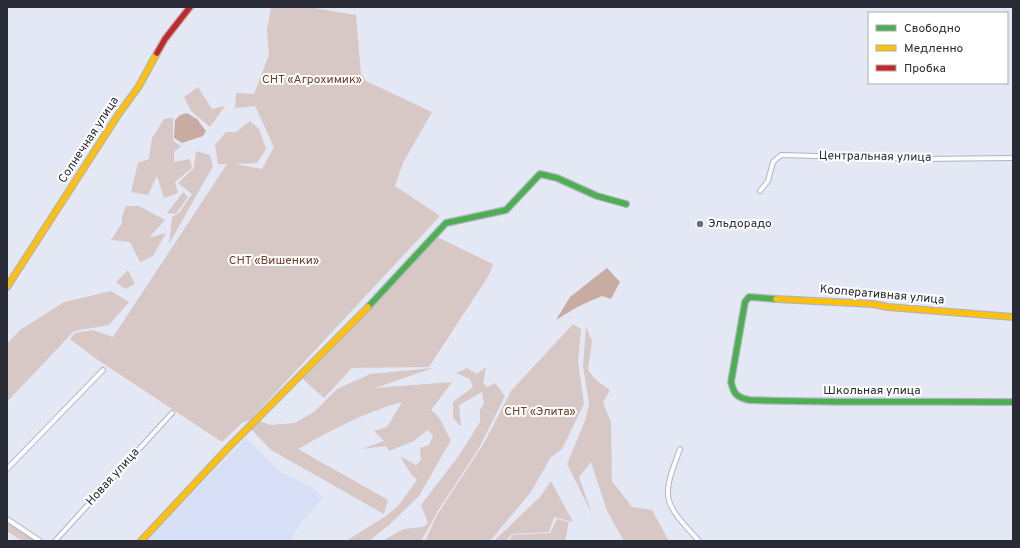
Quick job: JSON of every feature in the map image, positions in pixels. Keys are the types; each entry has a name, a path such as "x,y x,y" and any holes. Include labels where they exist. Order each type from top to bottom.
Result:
{"street":[{"name":"Солнечная улица","path":"7,287 118,115 139,86 165,39 190,7"},
{"name":"Центральная улица","path":"760,190 768,181 773,162 781,155 922,159 1013,158"},
{"path":"142,541 227,449 382,292 435,233 446,223 506,210 516,202 540,174 557,178 597,196 626,204"},
{"name":"Кооперативная улица","path":"734,394 731,382 745,302 749,297 873,304 888,307 1013,317"},
{"path":"7,468 103,370"},
{"name":"Школьная улица","path":"734,394 739,398 749,400 836,403 881,401 1013,402"},
{"name":"Новая улица","path":"55,541 172,413"},
{"path":"680,448 669,481 668,501 674,512 699,541"},
{"path":"7,519 40,541"}],"shaded area":[{"path":"187,113 197,119 206,131 203,136 182,143 174,138 175,120 180,115"},
{"path":"607,268 620,282 611,299 602,296 579,306 556,320 570,297"},
{"path":"246,438 280,472 310,486 323,497 302,522 290,541 146,541"}],"green space":[{"name":"СНТ «Вишенки»","path":"271,7 308,7 356,15 361,74 366,81 432,112 403,163 395,186 440,216 250,420 242,423 222,442 95,358 70,339 75,333 93,330 113,337 227,164 218,164 215,145 226,132 236,132 250,121 259,129 266,149 257,163 235,164 262,169 274,147 255,106 235,108 236,93 254,94 269,55 267,30"},
{"path":"198,87 212,109 225,106 210,127 191,111 184,97"},
{"path":"173,118 173,141 181,146 174,152 174,162 190,159 192,168 175,182 178,193 164,198 157,176 148,195 131,192 138,163 149,159 152,138 164,119"},
{"path":"196,151 210,155 213,166 169,244 172,217 179,213 192,194 178,183 194,168"},
{"path":"183,192 188,197 176,214 167,213"},
{"path":"126,206 139,206 165,220 149,238 166,233 153,256 140,262 130,242 111,240 122,223 122,216"},
{"path":"437,237 493,264 489,275 429,367 352,368 324,398 302,378"},
{"path":"128,270 135,284 125,289 116,282"},
{"path":"111,291 129,302 109,325 74,331 7,402 7,344 20,330 64,302"},
{"name":"СНТ «Элита»","path":"573,324 581,329 578,361 584,404 562,449 551,457 531,492 490,541 425,541 437,515 484,443 511,391"},
{"path":"586,327 592,341 588,370 597,381 610,390 603,402 611,423 612,481 632,507 652,510 669,541 624,541 607,511 591,462 579,477 592,514 567,464 585,421 589,404 583,366"},
{"path":"486,367 483,383 487,387 495,383 505,396 479,448 439,509 421,541 382,541 404,529 423,527 428,523 421,505 460,454 480,422 480,410 484,403 482,392 459,405 461,427 453,418 453,402 473,387 470,379 456,373 467,368 477,374"},
{"path":"433,368 375,388 452,382 431,410 440,420 451,440 419,496 390,524 369,541 346,541 386,516 399,505 417,480 411,474 400,456 416,465 421,460 420,448 429,445 433,436 428,430 414,441 389,451 386,446 362,449 384,441 374,431 387,427 402,402 348,422 298,449 388,500 384,514 271,450 250,428 260,421 271,425 295,423 314,412 337,389 370,374"},
{"path":"551,481 573,522 554,517 549,532 512,534 506,541 494,541 540,497"},
{"path":"557,519 569,522 565,541 510,541 512,535 550,533"},
{"path":"7,522 36,541 22,541 7,531"}],"traffic: fast":[{"path":"368,307 446,223 506,210 540,174 557,178 597,196 626,204"},
{"path":"776,299 749,297 745,302 731,382 736,394 741,398 749,400 848,402 1013,402"}],"traffic: slow":[{"path":"7,287 118,115 139,86 157,53"},
{"path":"776,299 873,304 888,307 1013,317"},
{"path":"141,541 227,449 368,307"}],"traffic: jam":[{"path":"157,53 165,39 190,7"}],"place":[{"name":"Эльдорадо","path":"700,224"}],"park label":[{"name":"СНТ «Агрохимик»","path":"312,80"}]}
